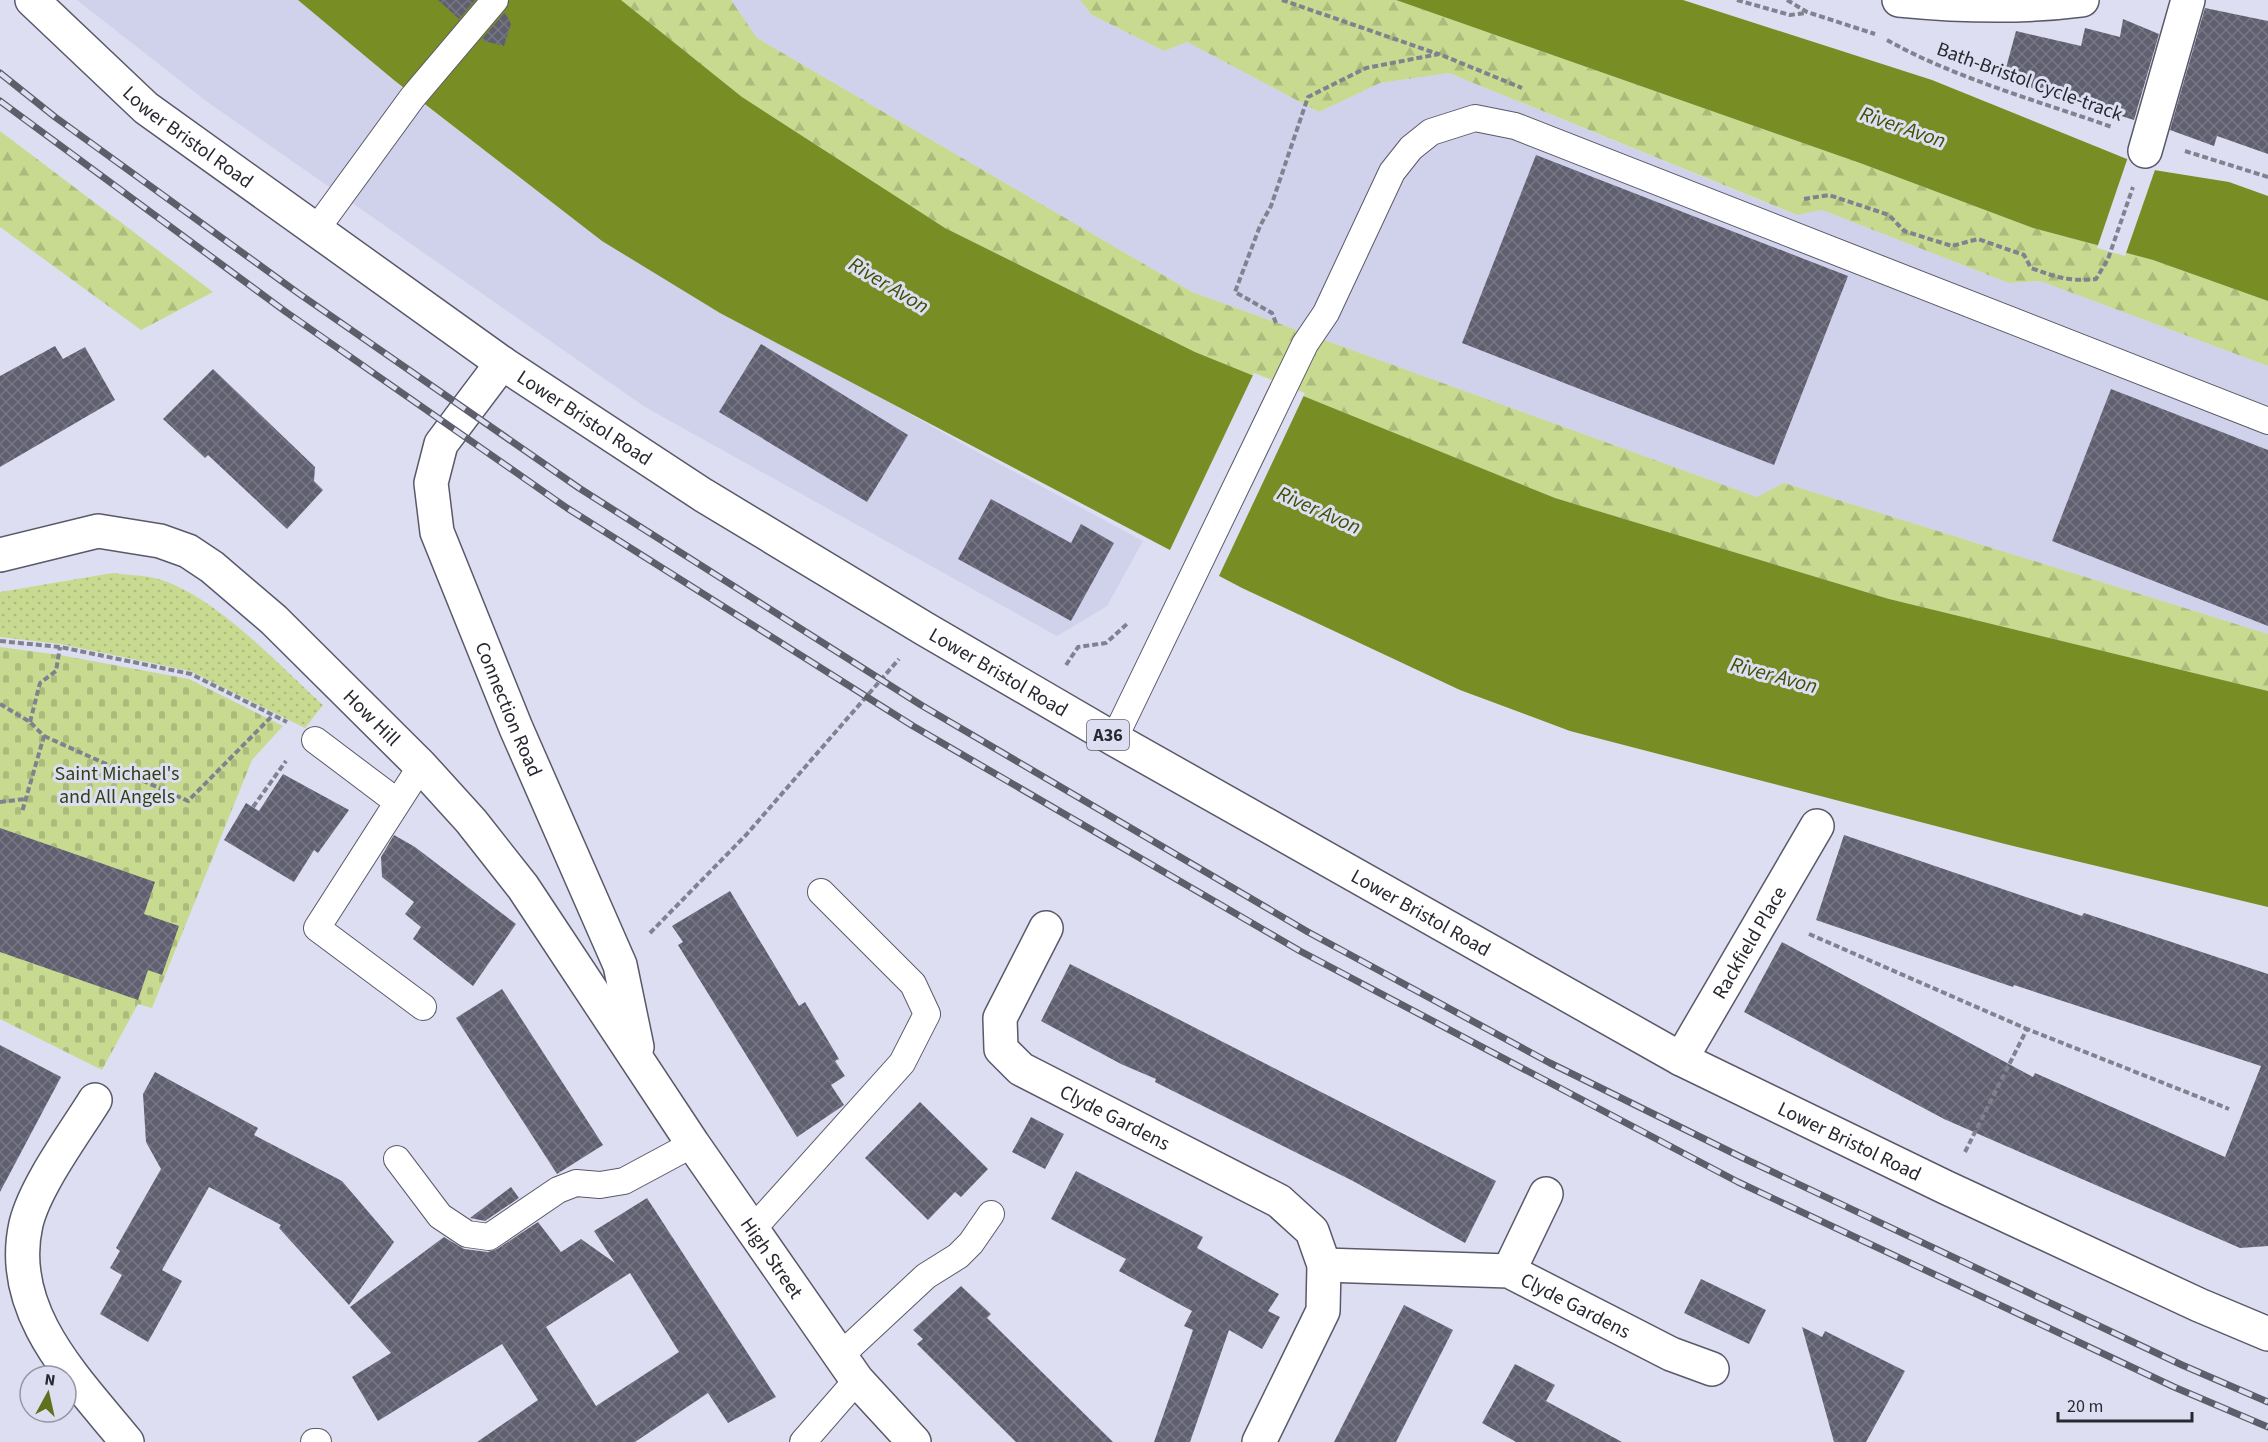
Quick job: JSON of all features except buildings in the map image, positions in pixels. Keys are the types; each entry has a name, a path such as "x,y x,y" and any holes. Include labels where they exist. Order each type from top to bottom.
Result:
{"main road":[{"name":"Lower Bristol Road","path":"32,0 146,108 502,363 703,495 925,629 1114,739 1681,1059 2199,1305 2268,1334"},
{"path":"1899,0 2040,5 2082,0"},
{"path":"2147,146 2188,0"},
{"name":"Connection Road","path":"502,363 441,444 431,483 437,531 516,728 620,965 641,1066"},
{"name":"How Hill","path":"0,555 98,531 160,541 188,551 212,567 274,620 421,766 471,821 523,887 641,1066"},
{"name":"Rackfield Place","path":"1681,1059 1817,826"},
{"name":"Clyde Gardens","path":"1046,928 1000,1018 1001,1049 1021,1069 1280,1201 1312,1231 1324,1265 1323,1311 1259,1442"},
{"name":"High Street","path":"641,1066 849,1368 914,1442"},
{"path":"95,1100 44,1183 11,1251 25,1291 52,1348 127,1442"},
{"path":"1509,1270 1546,1194"},
{"name":"Clyde Gardens","path":"1324,1265 1509,1270 1671,1354 1712,1369"}],"lane":[{"path":"315,231 399,116 495,0"},
{"path":"1114,739 1305,344 1326,313 1392,172 1411,148 1431,132 1475,118 1515,126 2268,421"},
{"path":"315,740 396,801"},
{"path":"421,766 396,801 317,928 423,1007"},
{"path":"752,1230 902,1063 927,1014 913,984 821,892"},
{"path":"397,1159 440,1216 467,1234 489,1237 558,1190 576,1183 600,1185 624,1181 693,1144"},
{"path":"803,1442 849,1368 926,1276 958,1256 991,1214"}],"path":[{"path":"1282,0 1439,54"},
{"path":"1737,0 1790,15 1807,12"},
{"name":"Bath-Bristol Cycle-track","path":"1787,0 1807,12 1876,34 1904,50 2147,146 2268,177"},
{"path":"2108,259 2147,146"},
{"path":"1043,697 1078,646 1106,643 1129,622"},
{"path":"620,965 746,835 925,629"},
{"path":"0,641 60,647 191,675 273,715 315,740"},
{"path":"30,722 40,683 56,671 60,647"},
{"path":"0,704 30,722 44,736 188,801 273,715"},
{"path":"22,812 44,736"},
{"path":"253,807 279,773"},
{"path":"0,802 25,799"},
{"path":"1809,934 2027,1029 2229,1109"},
{"path":"1945,1186 1982,1122 2027,1029"}],"shaded area":[{"path":"77,0 303,0 394,81 602,240 970,448 1143,541 1107,606 1057,636 645,407 206,101"},
{"path":"731,0 1080,0 1092,15 1164,51 1187,42 1319,112 1380,83 1449,73 1796,215 1822,210 2009,283 2040,281 2268,366 2268,634 1784,483 1757,497 1192,292 757,38"}],"green space":[{"path":"621,0 731,0 757,38 1192,292 1757,497 1784,483 2268,634 2268,691 1889,599 1555,498 1195,352 945,228 742,97"},
{"path":"1080,0 1396,0 1860,163 2033,228 2153,260 2268,301 2268,366 2040,281 2009,283 1822,210 1797,215 1449,73 1380,83 1319,112 1187,42 1164,51 1092,15"},
{"path":"0,131 213,292 141,330 0,227"},
{"path":"113,573 150,577 173,584 196,596 242,630 323,705 305,728 190,671 60,644 0,637 0,592"},
{"name":"Saint Michael's and All Angels","path":"0,647 60,655 189,679 283,726 252,760 152,1008 138,1004 102,1070 0,1019"}],"water":[{"name":"River Avon","path":"298,0 621,0 742,97 945,228 1195,352 1555,498 1889,599 2268,691 2268,907 2005,844 1570,731 1460,690 1242,588 720,313 602,241 395,81"},
{"name":"River Avon","path":"1396,0 1683,0 1932,80 2154,170 2229,182 2268,196 2268,301 2153,260 2033,228 1860,163"}],"pier":[{"path":"2128,157 2156,167 2125,256 2097,248"},
{"path":"1254,373 1305,393 1218,578 1169,552"}],"railway":[{"path":"0,73 55,117 298,293 579,488 921,705 1308,932 1550,1063 1743,1158 2182,1365 2268,1402"},
{"path":"0,101 286,312 567,508 913,726 1300,951 1738,1182 2174,1387 2268,1427"}]}
